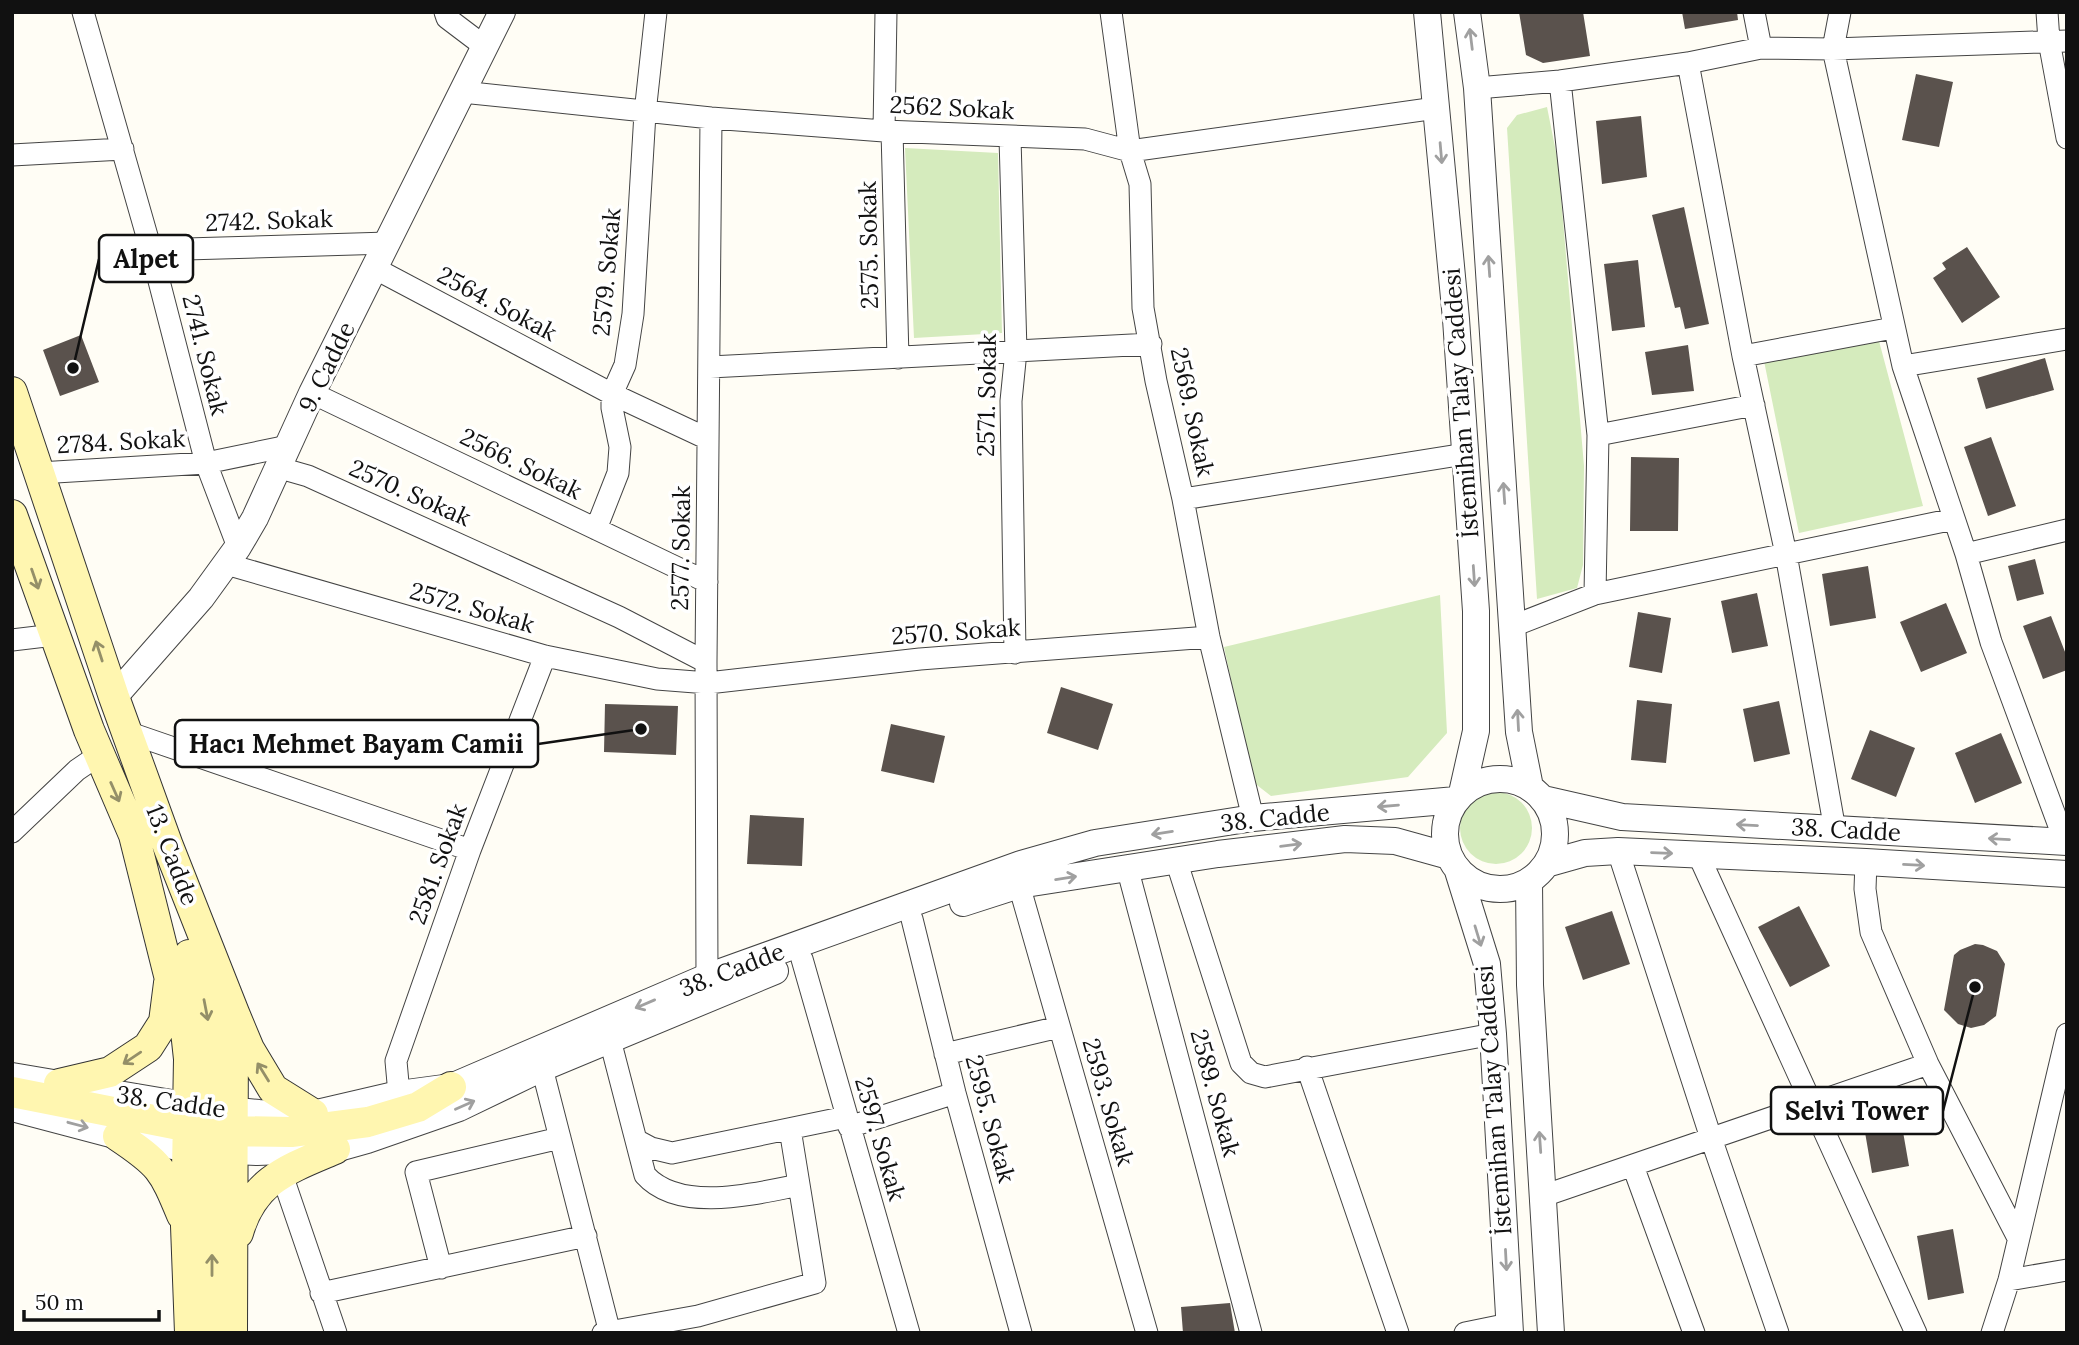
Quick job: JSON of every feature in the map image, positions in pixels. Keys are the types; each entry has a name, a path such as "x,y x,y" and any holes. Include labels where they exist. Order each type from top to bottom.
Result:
{"main road":[{"name":"13. Cadde","path":"12,391 167,846 233,1013 211,1129 186,1226 190,1333"},
{"name":"13. Cadde","path":"12,515 99,755 134,835 170,979 185,1022 189,1059 211,1129 234,1247 232,1333"},
{"path":"134,835 153,858 201,985 210,1035 213,1333"},
{"path":"59,1084 110,1072 148,1047 164,1022 170,979"},
{"path":"233,1013 249,1049 273,1088 313,1114"},
{"path":"12,1091 211,1129 291,1132 368,1122 418,1107 451,1087"},
{"path":"118,1136 150,1157 165,1174 186,1226"},
{"path":"234,1247 243,1213 262,1187 281,1172 335,1149"}],"street":[{"name":"2741. Sokak","path":"83,12 151,250 232,556"},
{"path":"445,12 447,18 484,46"},
{"name":"9. Cadde","path":"114,696 201,598 232,556 255,518 312,393 502,12"},
{"name":"2579. Sokak","path":"611,394 625,365 633,314 645,113 656,12"},
{"name":"2575. Sokak","path":"886,12 888,131 898,358"},
{"name":"2569. Sokak","path":"1111,12 1130,150 1140,184 1143,308 1156,381 1184,499 1209,637 1252,818"},
{"name":"İstemihan Talay Caddesi","path":"1427,12 1455,306 1476,611 1476,731 1459,796"},
{"name":"İstemihan Talay Caddesi","path":"1467,12 1477,88 1519,732 1536,793"},
{"path":"1754,12 1761,48"},
{"path":"2047,12 2058,41 2067,138"},
{"path":"1839,14 1833,49 1903,366 1966,554 1992,642 2066,842"},
{"path":"1477,88 1560,81 1688,63 1761,48 1833,49 2058,41"},
{"path":"1688,63 1744,356 1786,554 1835,830"},
{"path":"1560,81 1598,435 1595,594"},
{"name":"2562 Sokak","path":"462,92 711,118 1010,138 1085,139 1130,150 1436,108"},
{"name":"2577. Sokak","path":"707,978 711,118"},
{"name":"2571. Sokak","path":"1010,138 1016,351 1011,401 1015,653"},
{"path":"12,155 123,149"},
{"name":"2742. Sokak","path":"151,250 388,243"},
{"name":"2564. Sokak","path":"376,269 611,394 708,439"},
{"path":"1744,356 1893,328"},
{"path":"1903,366 2067,339"},
{"path":"710,367 1150,344"},
{"name":"2566. Sokak","path":"312,393 707,582"},
{"path":"596,529 618,473 620,447 611,394"},
{"path":"1598,435 1754,405"},
{"path":"1184,499 1465,454"},
{"name":"2784. Sokak","path":"40,473 284,457"},
{"name":"2570. Sokak","path":"284,457 309,476 619,617 707,673 1209,637"},
{"path":"1513,626 1595,594 1954,519"},
{"path":"1966,554 2067,530"},
{"name":"2572. Sokak","path":"232,556 545,656 657,679 707,673"},
{"path":"12,640 54,635"},
{"name":"2581. Sokak","path":"399,1094 396,1061 470,850 545,656"},
{"path":"127,732 470,850"},
{"path":"12,832 78,770 99,755"},
{"path":"1495,778 1513,780 1536,793 1554,821 1555,836 1553,850 1538,873 1514,888 1499,890 1470,881 1453,863 1445,842 1449,813 1459,796 1477,783 1495,778"},
{"name":"38. Cadde","path":"1536,793 1622,817 2066,842"},
{"name":"38. Cadde","path":"12,1108 118,1136 211,1129 313,1114 399,1094 451,1087 707,978 1021,864 1095,844 1252,818 1459,796"},
{"name":"38. Cadde","path":"12,1076 59,1084 211,1129 257,1152 335,1149 459,1108 542,1068 802,959 912,919 1019,885 1127,867 1345,839 1395,842 1453,863"},
{"path":"1618,851 1711,1138 1778,1333"},
{"name":"38. Cadde","path":"1538,873 1585,853 1618,851 2067,874"},
{"path":"1698,854 1916,1333"},
{"path":"1177,860 1241,1063 1251,1073 1265,1077 1493,1034"},
{"path":"1866,862 1865,889 1871,932 1928,1064 2018,1238"},
{"name":"İstemihan Talay Caddesi","path":"1453,863 1487,964 1510,1328"},
{"name":"2589. Sokak","path":"1127,867 1251,1333"},
{"name":"İstemihan Talay Caddesi","path":"1538,873 1530,985 1551,1333"},
{"name":"2593. Sokak","path":"1019,885 1146,1333"},
{"name":"2595. Sokak","path":"912,919 955,1093 1021,1333"},
{"name":"2597. Sokak","path":"802,959 909,1333"},
{"path":"945,1054 1059,1027"},
{"path":"1992,1333 2008,1280 2067,1034"},
{"path":"610,1040 645,1175 655,1186 692,1198 757,1194 799,1185"},
{"path":"1543,1195 1928,1064"},
{"path":"1307,1067 1398,1333"},
{"path":"542,1068 608,1332 700,1324 815,1283 790,1129"},
{"path":"636,1140 651,1148 672,1153 790,1129 848,1122 955,1093"},
{"path":"441,1268 416,1172 560,1138"},
{"path":"1633,1166 1693,1333"},
{"path":"281,1172 336,1333"},
{"path":"321,1293 586,1236"},
{"path":"2008,1280 2067,1270"},
{"path":"1465,1333 1510,1328"}],"green space":[{"path":"1547,107 1558,162 1584,466 1583,565 1577,588 1537,599 1507,128 1517,115"},
{"path":"905,148 998,153 1002,333 914,338"},
{"path":"1879,341 1923,506 1799,533 1764,361"},
{"path":"1440,595 1447,733 1408,777 1271,796 1253,782 1224,647"},
{"path":"1496,792 1516,798 1526,808 1532,828 1526,848 1516,858 1496,864 1476,858 1466,848 1460,828 1466,808 1476,798"}],"building":[{"path":"1519,12 1583,12 1590,56 1543,63 1526,55"},
{"path":"1682,12 1737,12 1738,20 1685,29"},
{"path":"1916,74 1953,82 1939,147 1902,140"},
{"path":"1641,116 1647,177 1602,184 1596,121"},
{"path":"1684,207 1709,324 1685,329 1680,307 1675,308 1652,215"},
{"path":"1967,247 2000,297 1962,323 1933,278 1946,269 1942,263"},
{"path":"1638,260 1645,327 1612,331 1604,264"},
{"path":"81,335 99,382 60,396 43,350"},
{"path":"1688,345 1694,391 1652,395 1645,352"},
{"path":"2045,358 2054,390 1986,409 1977,378"},
{"path":"1991,437 2016,506 1988,516 1964,447"},
{"path":"1631,457 1679,458 1678,531 1630,531"},
{"path":"2035,559 2044,594 2017,601 2008,566"},
{"path":"1868,566 1876,618 1830,626 1822,574"},
{"path":"1757,593 1768,646 1732,653 1721,601"},
{"path":"1946,603 1967,653 1921,672 1900,622"},
{"path":"1638,612 1671,618 1662,673 1629,667"},
{"path":"2051,616 2067,657 2067,670 2043,679 2023,626"},
{"path":"1061,687 1113,704 1098,750 1047,733"},
{"path":"1637,700 1672,704 1666,763 1631,760"},
{"path":"1779,701 1790,754 1754,762 1743,709"},
{"path":"605,704 678,706 676,755 604,752"},
{"path":"891,724 945,736 934,783 881,771"},
{"path":"1870,730 1915,748 1896,797 1851,779"},
{"path":"2001,733 2022,783 1975,803 1955,753"},
{"path":"750,815 804,818 802,866 747,864"},
{"path":"1799,906 1830,966 1790,987 1758,927"},
{"path":"1612,911 1630,964 1583,980 1565,927"},
{"path":"1975,944 1997,951 2005,964 1996,1016 1984,1025 1971,1028 1958,1024 1944,1010 1954,955"},
{"path":"1898,1103 1909,1166 1872,1173 1861,1109"},
{"path":"1953,1229 1964,1293 1928,1300 1917,1236"},
{"path":"1230,1303 1235,1333 1183,1333 1181,1307"}],"place":[{"name":"Alpet","path":"73,368"},
{"name":"Hacı Mehmet Bayam Camii","path":"641,729"},
{"name":"Selvi Tower","path":"1975,987"}]}
